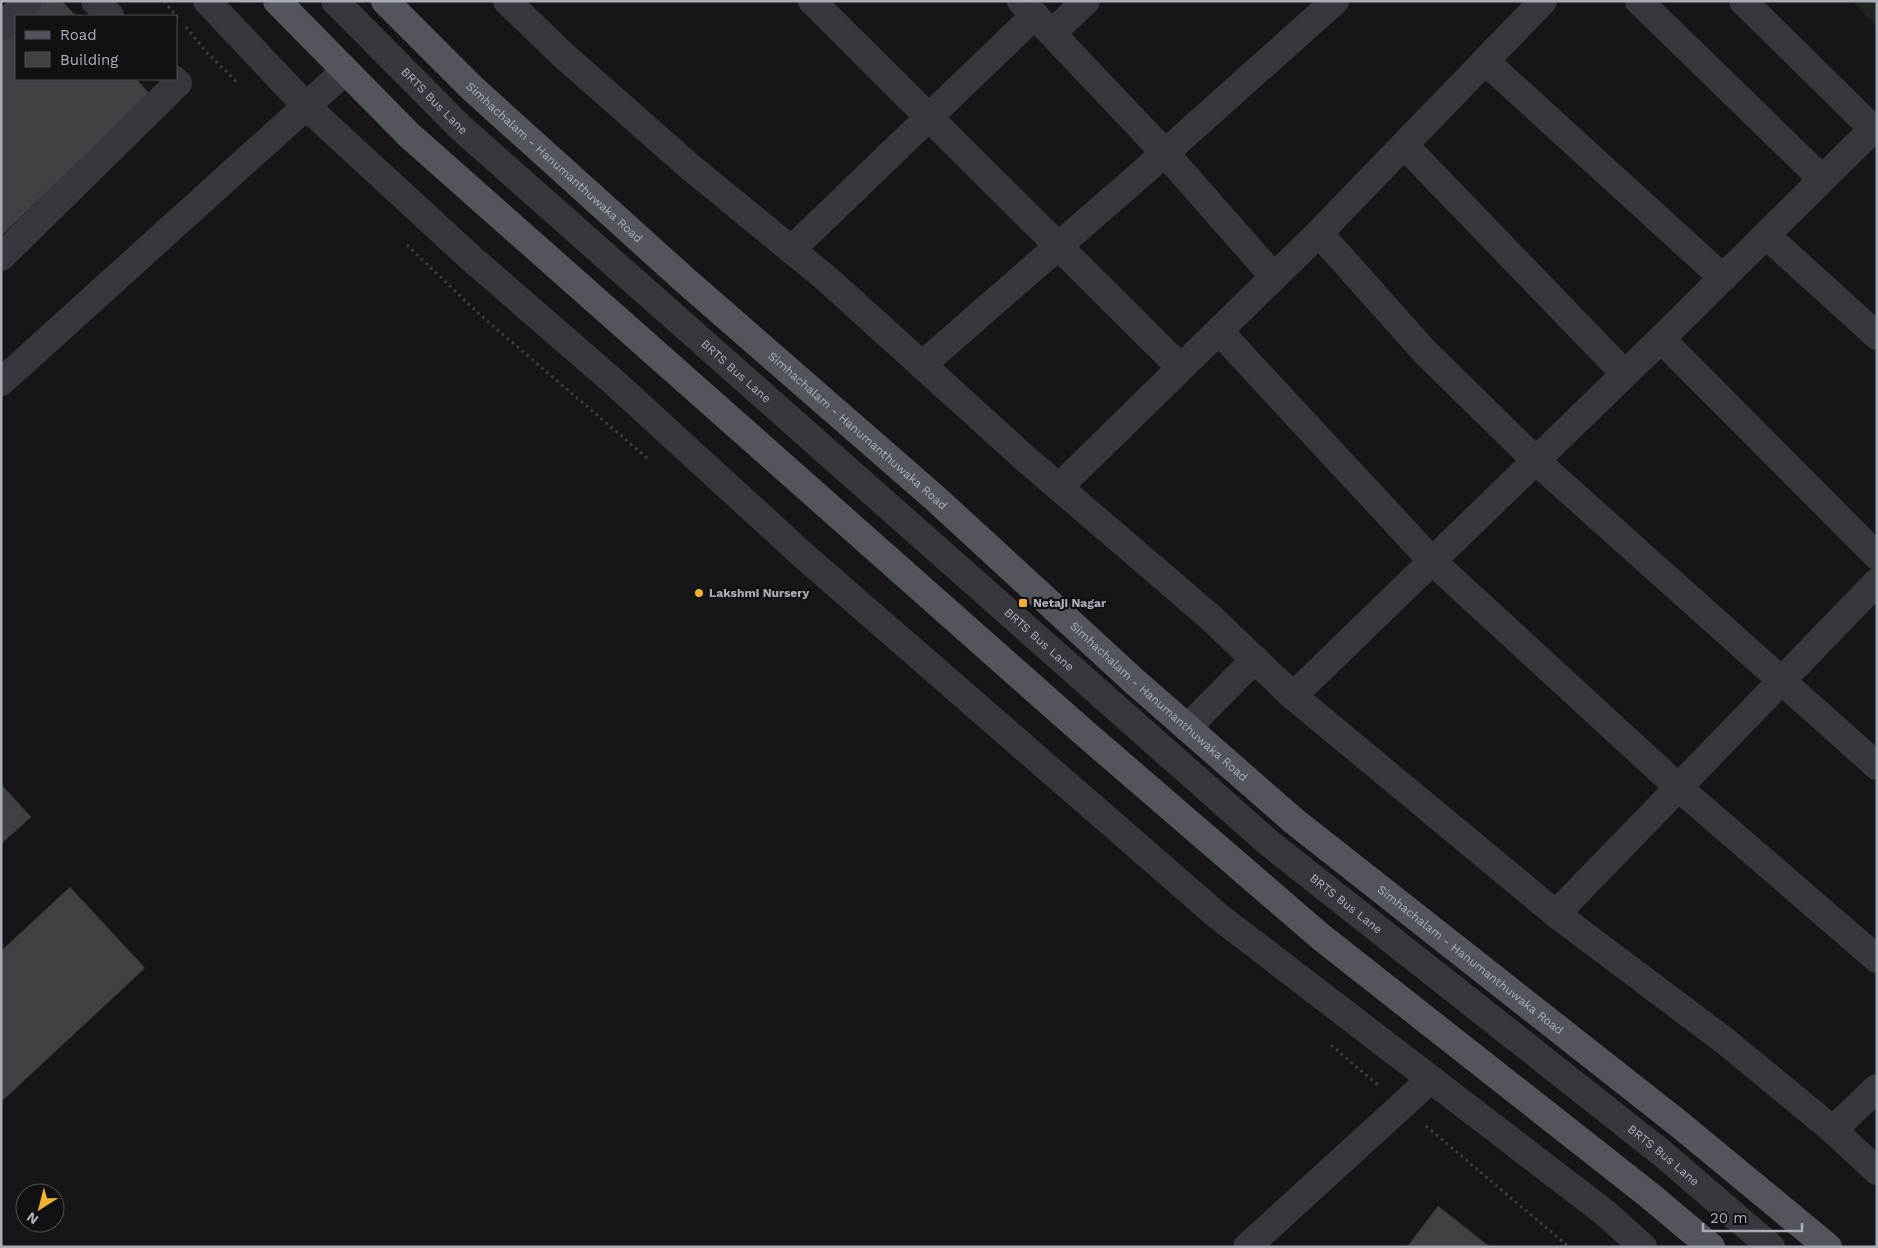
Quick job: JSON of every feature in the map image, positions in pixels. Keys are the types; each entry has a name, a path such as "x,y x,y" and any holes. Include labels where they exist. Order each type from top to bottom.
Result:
{"main road":[{"path":"277,1 416,142 884,558 1261,886 1321,938 1649,1194 1711,1247"},
{"name":"Simhachalam - Hanumanthuwaka Road","path":"385,1 472,88 687,282 936,499 1188,728 1294,821 1679,1124 1828,1247"}],"street":[{"path":"1,27 28,1"},
{"path":"95,1 109,15"},
{"path":"207,1 307,108 472,259 616,383 804,556 1211,910 1604,1212 1643,1247"},
{"name":"BRTS Bus Lane","path":"335,1 461,128 1269,843 1663,1154 1771,1247"},
{"path":"507,1 562,54 689,166 791,250 1059,487 1209,616 1293,696 1556,914 1725,1041 1833,1130 1877,1171"},
{"path":"812,1 1181,368"},
{"path":"791,250 1036,16 1086,1"},
{"path":"922,365 1165,153 1335,1"},
{"path":"1059,487 1319,233 1543,1"},
{"path":"1639,1 1822,179"},
{"path":"1293,696 1661,339 1875,127 1743,1"},
{"path":"1036,16 1165,153 1274,277"},
{"path":"1485,61 1723,278"},
{"path":"1,382 307,108 345,71"},
{"path":"1,257 178,83 174,80"},
{"path":"1404,145 1624,373"},
{"path":"1319,233 1424,351 1536,461 1877,766"},
{"path":"1766,235 1877,336"},
{"path":"1219,331 1432,561 1678,787 1877,959"},
{"path":"1661,339 1877,556"},
{"path":"1556,914 1877,582"},
{"path":"1188,728 1254,659"},
{"path":"1247,1247 1431,1079"},
{"path":"1833,1130 1877,1088"}],"shaded area":[{"path":"1852,1 1877,1 1877,27"}],"building":[{"path":"43,1 62,1 75,15 28,15"},
{"path":"15,28 15,80 137,80 150,94 1,236 1,41"},
{"path":"1,784 31,817 1,844"},
{"path":"70,887 145,968 1,1102 1,951"},
{"path":"1438,1206 1490,1247 1407,1247"}],"place":[{"name":"Lakshmi Nursery","path":"699,593"},
{"name":"Netaji Nagar","path":"1023,603"}]}
